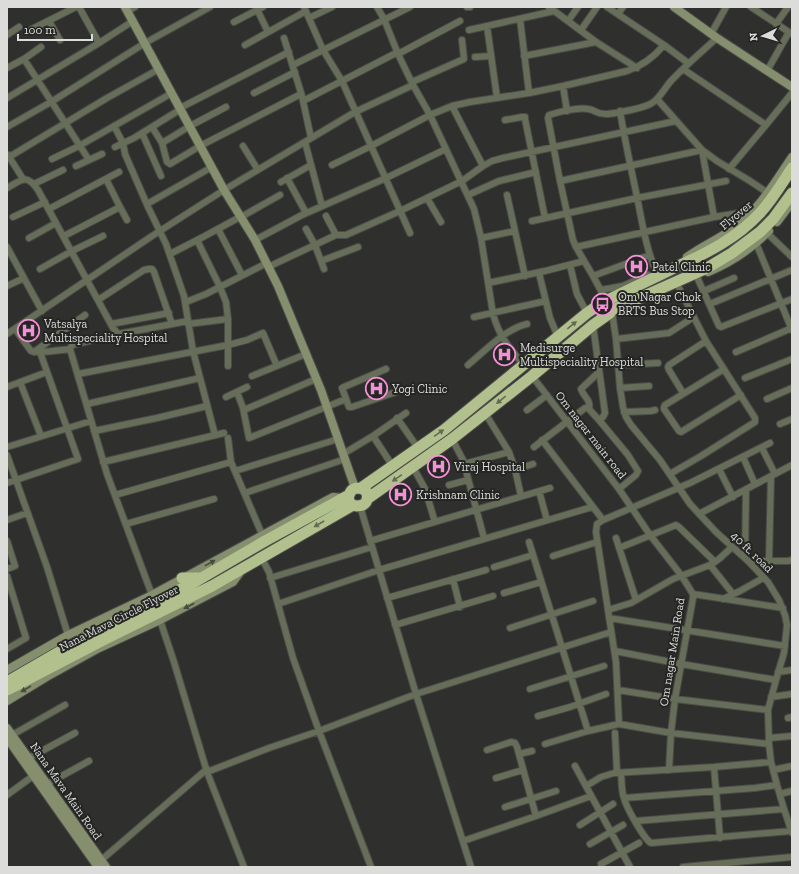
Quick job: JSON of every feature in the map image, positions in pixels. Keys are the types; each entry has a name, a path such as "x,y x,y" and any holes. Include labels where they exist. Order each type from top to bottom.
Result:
{"highway":[{"name":"Flyover","path":"608,304 657,274 702,255 726,241 752,216 761,212 792,168"},
{"path":"355,497 392,465 444,430 587,313 608,304 680,280 707,268 764,232 792,193"},
{"path":"355,497 413,467 452,439 532,376 593,325 608,304"},
{"name":"Nana Mava Circle Flyover","path":"7,690 102,640 180,596 201,578 264,538 355,497"},
{"name":"Nana Mava Circle Flyover","path":"7,682 71,645 180,596 212,586 262,557 355,497"},
{"path":"182,578 201,578"}],"street":[{"path":"30,30 78,7 99,43"},
{"path":"135,7 126,9 224,190 255,240 278,286 316,379 344,456 355,497 371,544 416,694 471,867"},
{"path":"7,128 145,43 210,7"},
{"path":"309,18 332,7"},
{"path":"377,7 468,195 477,217 492,314 495,324 502,337 524,365"},
{"path":"293,65 410,7"},
{"path":"568,21 578,7"},
{"path":"581,30 597,7"},
{"path":"608,7 688,63"},
{"path":"618,14 623,7"},
{"path":"674,7 769,69 792,87"},
{"path":"683,7 714,33"},
{"path":"608,304 576,247 572,235 560,181 548,118 549,115 577,109 590,109 601,114 652,104 714,33 726,7"},
{"path":"751,7 791,33 769,69"},
{"path":"776,24 788,7"},
{"path":"234,22 259,8 268,32"},
{"path":"245,45 305,9 323,50 342,81 410,233"},
{"path":"469,30 520,19 552,9 596,42 637,68"},
{"path":"520,19 529,93"},
{"path":"49,21 60,40"},
{"path":"7,98 133,21"},
{"path":"152,127 162,143 168,164 200,146 302,97 342,81 460,21"},
{"path":"488,26 497,98"},
{"path":"7,35 19,28"},
{"path":"284,38 302,97 311,166 322,206"},
{"path":"7,334 160,230 224,190 355,112 464,59 462,40"},
{"path":"524,56 596,42"},
{"path":"332,165 430,115 452,106 529,93 613,75 637,68 655,55 664,45"},
{"path":"7,68 24,59 41,47"},
{"path":"115,147 142,133 181,109 289,52"},
{"path":"476,57 491,56"},
{"path":"24,59 89,160"},
{"path":"23,179 8,156 159,69"},
{"path":"683,69 766,125"},
{"path":"769,69 792,81"},
{"path":"254,93 295,72"},
{"path":"563,86 567,111"},
{"path":"729,169 792,92"},
{"path":"52,159 80,146 172,93"},
{"path":"657,99 702,150 768,193"},
{"path":"452,106 483,166"},
{"path":"162,143 226,107"},
{"path":"620,111 644,232 657,274"},
{"path":"505,120 525,117 545,218"},
{"path":"186,302 206,294 242,275 336,235 346,235 400,211 462,181 483,166 492,162 503,158 676,121"},
{"path":"114,126 124,143 126,154 170,254 186,302 193,351 215,435"},
{"path":"142,133 161,176"},
{"path":"243,146 258,170"},
{"path":"255,240 306,213 386,178 446,149"},
{"path":"560,181 702,150"},
{"path":"702,150 714,217"},
{"path":"76,166 102,154"},
{"path":"576,247 714,217 752,216 792,157"},
{"path":"281,182 311,166"},
{"path":"147,204 212,167"},
{"path":"34,184 63,170"},
{"path":"49,209 119,172"},
{"path":"468,195 499,181 536,172"},
{"path":"287,178 306,213"},
{"path":"7,188 23,179 30,180 34,184 64,236 113,328 118,334"},
{"path":"106,179 127,220"},
{"path":"532,221 637,198 726,181"},
{"path":"507,195 525,276"},
{"path":"170,254 280,196"},
{"path":"427,198 441,222"},
{"path":"13,217 45,202"},
{"path":"670,474 755,422 755,418 706,341 694,316 680,280 687,280 697,277 722,266 756,243 764,232 780,219 792,202"},
{"path":"64,236 120,207"},
{"path":"326,216 336,235"},
{"path":"30,238 56,223"},
{"path":"218,229 242,275"},
{"path":"306,229 315,245 324,269"},
{"path":"481,238 515,231"},
{"path":"764,232 792,257"},
{"path":"40,269 103,236"},
{"path":"197,240 220,286 226,302 228,320 228,366"},
{"path":"736,352 792,329 756,243"},
{"path":"321,261 358,247"},
{"path":"8,251 42,311"},
{"path":"593,276 650,255"},
{"path":"488,283 584,262"},
{"path":"570,265 577,294 587,313"},
{"path":"98,300 144,270 152,269 172,324"},
{"path":"710,304 792,270"},
{"path":"539,273 550,318 558,337"},
{"path":"697,277 719,326 721,327 792,299"},
{"path":"7,286 24,278"},
{"path":"704,290 734,278"},
{"path":"474,317 546,301"},
{"name":"40 ft. road","path":"608,304 616,339 620,388 626,417 670,474 690,504 716,532 747,559 768,582 783,608 787,620 789,638 785,646 783,659 768,710 769,741 773,770 792,832"},
{"path":"111,324 168,313"},
{"path":"37,352 85,315"},
{"path":"616,339 669,333 694,316"},
{"path":"15,329 31,351 37,352 70,349 72,345 118,334 172,324 228,320"},
{"path":"468,365 512,329 527,324"},
{"path":"593,325 604,413 600,420"},
{"path":"78,374 228,345 247,340 263,333 277,366"},
{"path":"683,393 668,367 706,341"},
{"path":"70,349 103,462 152,595"},
{"path":"7,483 78,458 47,372 37,352"},
{"path":"252,376 306,354"},
{"path":"745,378 792,359"},
{"path":"619,366 658,363"},
{"path":"386,369 342,388 349,407 350,408 396,392"},
{"path":"724,369 683,393 664,407 679,431 681,432 741,395"},
{"path":"7,387 47,372"},
{"path":"599,372 581,389 582,392 589,401 589,409 600,420 638,471 636,475 619,489"},
{"name":"Om nagar main road","path":"532,376 632,508"},
{"path":"87,404 200,378"},
{"path":"244,410 316,379"},
{"path":"20,382 41,436"},
{"path":"620,388 649,386"},
{"path":"226,397 247,387"},
{"path":"767,399 792,388"},
{"path":"237,392 244,410 249,438 346,399"},
{"path":"527,410 547,396"},
{"path":"94,431 207,406"},
{"path":"534,447 585,408 589,409"},
{"path":"624,412 656,410"},
{"path":"245,493 344,456 406,413"},
{"path":"485,413 509,452 521,496"},
{"path":"397,418 418,448"},
{"path":"780,424 792,418"},
{"path":"7,447 92,421"},
{"path":"7,670 68,635 152,595 182,578 264,538 231,462 226,435 215,435 103,462"},
{"path":"373,436 392,465"},
{"path":"235,471 338,439"},
{"path":"452,439 464,464 475,510 484,538"},
{"path":"542,440 602,520"},
{"path":"619,724 615,651 597,542 597,524 602,520 679,488 770,444"},
{"path":"762,448 773,475 769,560"},
{"path":"464,464 509,452"},
{"path":"7,455 47,567 68,635"},
{"path":"743,457 755,484"},
{"path":"115,495 231,462"},
{"path":"515,470 533,464"},
{"path":"699,514 792,465"},
{"path":"413,467 425,489 435,522"},
{"path":"719,469 732,497"},
{"path":"449,486 468,480"},
{"path":"270,578 435,522 550,488"},
{"path":"746,490 747,559 792,560"},
{"path":"539,491 547,520"},
{"path":"126,524 214,499"},
{"path":"278,604 379,570 592,506"},
{"name":"Om nagar Main Road","path":"632,508 693,594 675,699 669,770"},
{"path":"7,520 27,513"},
{"path":"619,548 677,525 713,564 733,594"},
{"path":"616,538 636,600"},
{"path":"7,541 14,566 7,569"},
{"path":"529,542 588,732"},
{"path":"553,556 597,542"},
{"path":"608,610 636,600 666,583 713,564 725,555 732,547"},
{"path":"494,567 533,555"},
{"path":"262,557 278,604 293,658 371,867"},
{"path":"7,700 97,649 160,620 233,582 242,568"},
{"path":"387,598 486,570"},
{"path":"7,576 26,638 7,649"},
{"path":"722,599 763,578"},
{"path":"453,579 460,607"},
{"path":"504,593 541,582"},
{"path":"693,594 783,608"},
{"path":"395,625 493,596"},
{"path":"510,628 593,601"},
{"path":"609,618 687,629 785,646"},
{"path":"160,620 207,770 244,867"},
{"path":"97,865 207,770 319,731 416,694 611,632"},
{"path":"615,651 776,680"},
{"path":"530,689 604,666"},
{"path":"778,672 792,670"},
{"path":"618,690 675,699 768,710"},
{"path":"538,716 606,694"},
{"path":"771,697 792,694"},
{"path":"9,734 65,705"},
{"path":"545,744 619,724 671,733 769,741 792,736"},
{"path":"29,758 75,733"},
{"path":"615,733 619,773 624,798 647,841 651,843 792,832"},
{"name":"Nana Mava Main Road","path":"9,734 29,758 47,784 97,865"},
{"name":"Nana Mava Main Road","path":"9,734 33,776 97,865 106,867"},
{"path":"487,750 511,742 515,743 536,816"},
{"path":"519,754 532,751"},
{"path":"47,784 89,761"},
{"path":"586,786 608,774 771,762"},
{"path":"575,766 630,867"},
{"path":"773,770 792,766"},
{"path":"714,767 720,838"},
{"path":"496,778 523,770"},
{"path":"7,795 33,776"},
{"path":"624,798 760,788 777,785"},
{"path":"505,807 556,791"},
{"path":"780,794 792,791"},
{"path":"463,841 591,796"},
{"path":"580,825 613,804"},
{"path":"636,821 784,809"},
{"path":"590,844 623,825"},
{"path":"601,864 638,843"},
{"path":"683,867 740,864 792,857"}],"place":[{"name":"Patel Clinic","path":"636,267"},
{"name":"Om Nagar Chok BRTS Bus Stop","path":"602,304"},
{"name":"Vatsalya Multispeciality Hospital","path":"29,331"},
{"name":"Medisurge Multispeciality Hospital","path":"504,355"},
{"name":"Yogi Clinic","path":"377,389"},
{"name":"Viraj Hospital","path":"438,467"},
{"name":"Krishnam Clinic","path":"401,495"}]}
